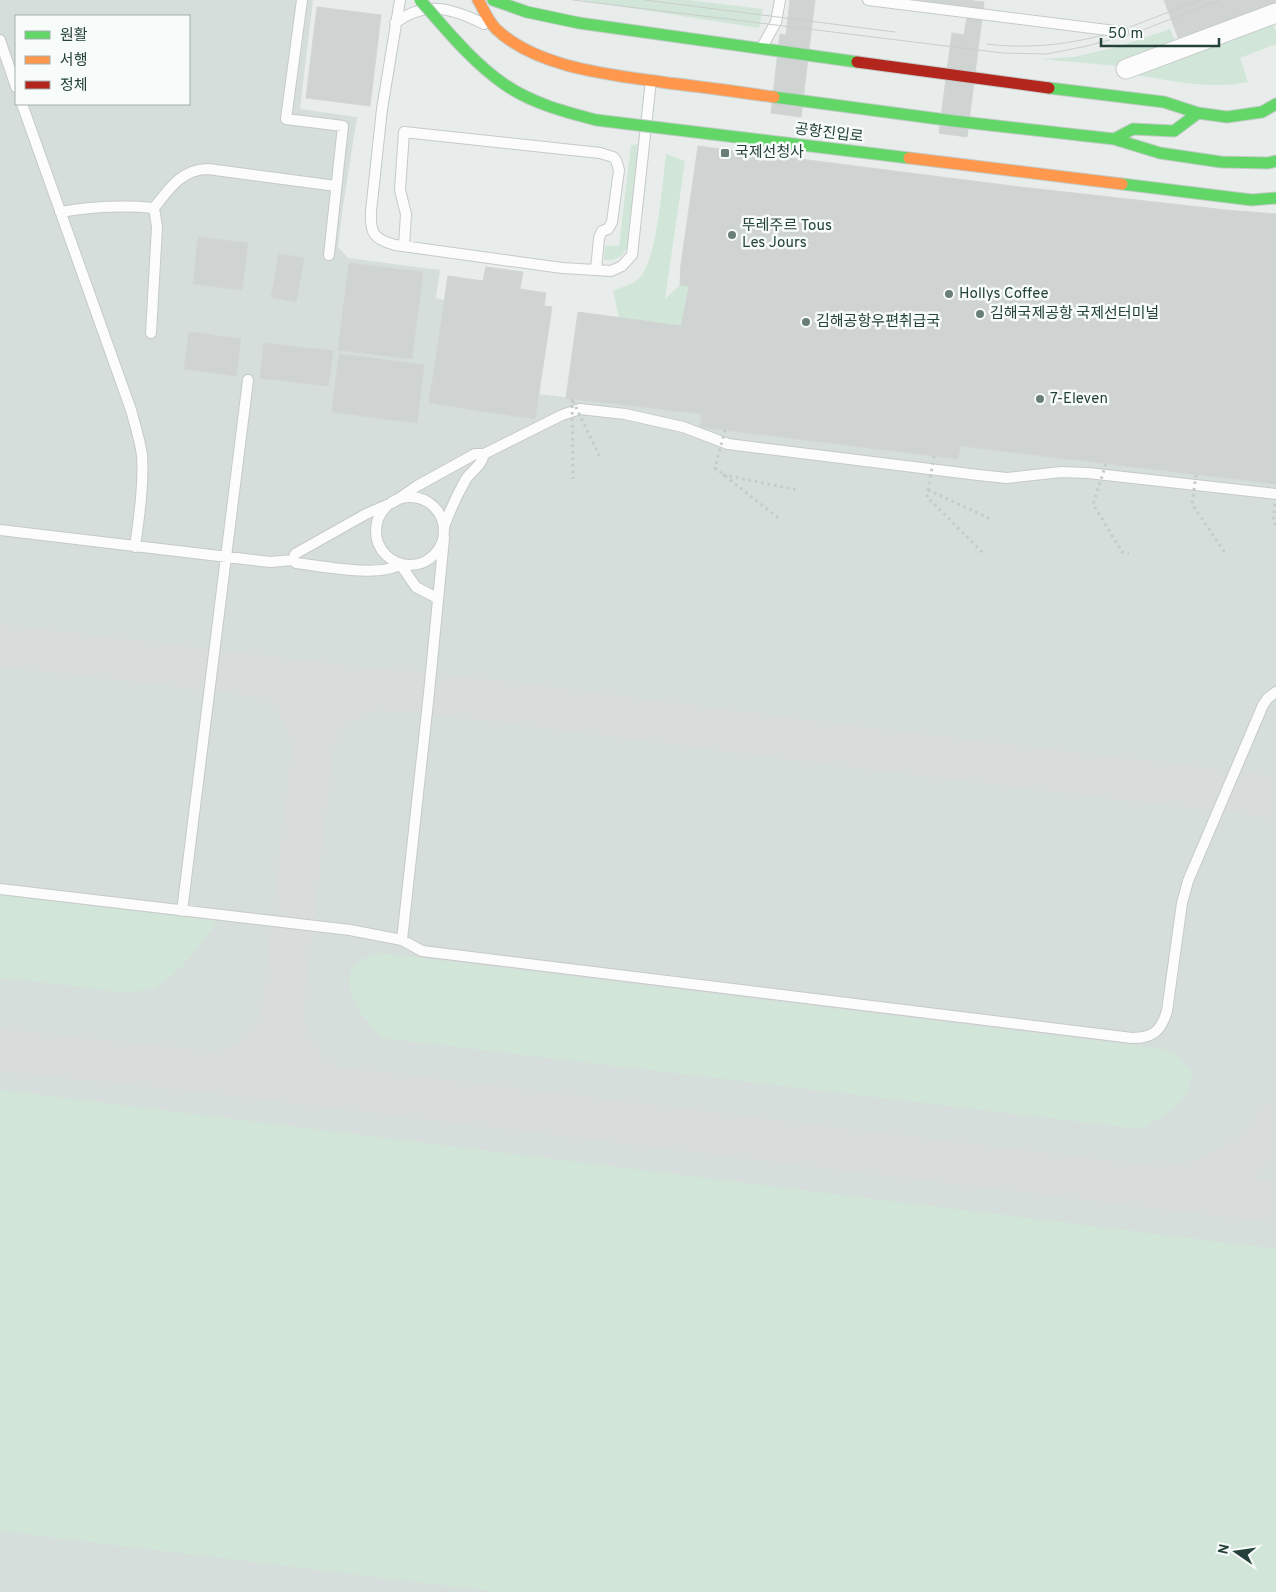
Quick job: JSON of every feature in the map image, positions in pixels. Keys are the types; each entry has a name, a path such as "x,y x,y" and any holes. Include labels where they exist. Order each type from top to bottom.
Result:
{"main road":[{"name":"공항진입로","path":"420,0 470,55 504,84 536,101 578,116 730,137 1252,200 1276,198"},
{"path":"478,0 495,29 526,49 564,64 604,74 954,121 1114,139 1160,153 1221,162 1268,163 1276,161"},
{"path":"493,0 527,12 579,23 960,77 1164,102 1198,113 1227,117 1262,112 1276,104"},
{"path":"1262,112 1276,119"},
{"path":"1114,139 1133,129 1174,131 1198,113"}],"street":[{"path":"1126,69 1276,13"}],"lane":[{"path":"302,0 286,119 343,126 329,255"},
{"path":"400,0 382,109 370,226 374,234 382,241 404,246 562,268 611,271 622,266 632,254 651,80"},
{"path":"760,49 776,22 780,0"},
{"path":"868,0 1123,32"},
{"path":"395,24 405,15 416,10 436,8 452,10 495,29"},
{"path":"0,40 15,84"},
{"path":"22,105 131,410 139,439 142,455 142,478 135,547"},
{"path":"404,246 406,214 400,190 404,132 600,153 616,160 619,170 612,222 608,229 602,231 599,238 596,270"},
{"path":"151,333 157,227 154,208 175,182 197,169 336,186"},
{"path":"60,212 87,207 130,206 154,208"},
{"path":"182,911 248,380"},
{"path":"437,598 416,587 400,564 382,550 377,540 376,528 385,508 418,486 475,454 484,454 562,415 580,409 625,414 674,425 728,444 978,475 1007,478 1061,472 1088,473 1276,494"},
{"path":"444,527 454,500 468,476 482,462 484,454"},
{"path":"293,560 295,554 366,514 404,497 415,496 425,500 435,506 441,516 444,538 402,940"},
{"path":"0,530 270,562 293,560 296,563 379,571 394,568 400,564 422,563 440,549 444,538"},
{"path":"0,889 350,930 402,940 422,951 1144,1038 1156,1032 1164,1023 1182,903 1188,881 1263,705 1276,692"}],"path":[{"path":"572,479 572,399 601,459"},
{"path":"726,430 715,468 781,520"},
{"path":"934,456 928,497 984,554"},
{"path":"1106,464 1093,504 1122,552 1129,553"},
{"path":"723,475 798,490"},
{"path":"1196,475 1192,504 1225,553"},
{"path":"928,490 993,520"},
{"path":"1276,499 1273,521 1276,525"}],"shaded area":[{"path":"0,0 313,0 300,109 357,117 338,247 348,258 440,270 436,298 444,300 429,403 538,394 702,414 700,427 957,459 960,446 1276,484 1276,1592 0,1592"}],"green space":[{"path":"580,0 688,0 763,9 759,28"},
{"path":"1272,20 1276,31 1276,44 1240,58 1248,82 1204,85 1130,74"},
{"path":"1170,29 1177,45 1118,66 1040,59 1074,57 1117,47"},
{"path":"639,144 628,246 619,258 604,260 605,246 619,246 631,145"},
{"path":"666,154 685,161 665,299 680,285 689,286 681,326 619,318 613,291 635,281 641,276 647,266 655,236"},
{"path":"0,895 217,921 198,948 173,975 155,987 146,990 126,992 0,978"},
{"path":"379,953 1163,1049 1175,1053 1192,1071 1191,1081 1185,1094 1175,1107 1154,1122 1140,1129 383,1038 358,1008 354,1001 350,984 352,966 371,955"},
{"path":"0,1090 1276,1249 1276,1592 498,1592 0,1531"}],"building":[{"path":"790,0 815,0 801,117 771,113 780,34 786,35"},
{"path":"909,0 967,0 984,2 967,137 939,133 952,33 964,35 967,17 908,9"},
{"path":"1164,0 1276,0 1276,2 1179,40"},
{"path":"317,7 381,15 370,106 306,98"},
{"name":"김해국제공항 국제선터미널","path":"698,146 1020,187 1276,214 1276,484 960,446 958,459 700,427 702,414 566,398 578,312 681,326 689,286 680,285 681,264"},
{"path":"198,237 248,243 242,290 193,284"},
{"path":"279,254 304,258 296,302 271,297"},
{"path":"349,263 423,272 412,359 338,350"},
{"path":"486,267 523,272 520,289 546,293 544,306 552,307 535,419 429,403 448,276 483,281"},
{"path":"189,332 241,339 236,376 184,369"},
{"path":"264,343 333,351 328,386 260,378"},
{"path":"339,354 424,365 417,423 332,412"}],"taxiway":[{"path":"0,645 370,689 429,693 872,749 1276,797"},
{"path":"268,677 286,690 299,705 307,723 313,745 323,725 334,710 349,698 370,689"},
{"path":"282,1017 313,745"},
{"path":"219,1073 241,1065 259,1054 278,1029 282,1017 293,1049 303,1065 310,1073 329,1087"},
{"path":"0,1050 219,1073 1276,1202"},
{"path":"1175,1186 1204,1179 1232,1166 1257,1147 1276,1124"}],"tram line":[{"path":"573,0 1003,53 1047,54 1087,46 1135,33 1220,0"},
{"path":"645,0 895,32"},
{"path":"1130,27 1200,0"},
{"path":"987,44 1045,45 1103,35"}],"traffic: fast":[{"path":"420,0 459,44 492,75 525,97 560,110 596,120 909,158"},
{"path":"493,0 527,12 579,23 857,62"},
{"path":"1049,88 1164,102 1198,113 1227,117 1262,112 1276,104"},
{"path":"774,97 954,121 1114,139 1160,153 1221,162 1268,163 1276,161"},
{"path":"1114,139 1133,129 1174,131 1198,113"},
{"path":"1122,184 1252,200 1276,198"}],"traffic: slow":[{"path":"478,0 488,19 496,29 513,42 555,62 624,77 774,97"},
{"path":"909,158 1122,184"}],"traffic: jam":[{"path":"857,62 1049,88"}],"place":[{"name":"국제선청사","path":"725,153"},
{"name":"뚜레주르 Tous Les Jours","path":"732,235"},
{"name":"Hollys Coffee","path":"949,294"},
{"name":"김해국제공항 국제선터미널","path":"980,314"},
{"name":"김해공항우편취급국","path":"806,322"},
{"name":"7-Eleven","path":"1040,399"}]}
